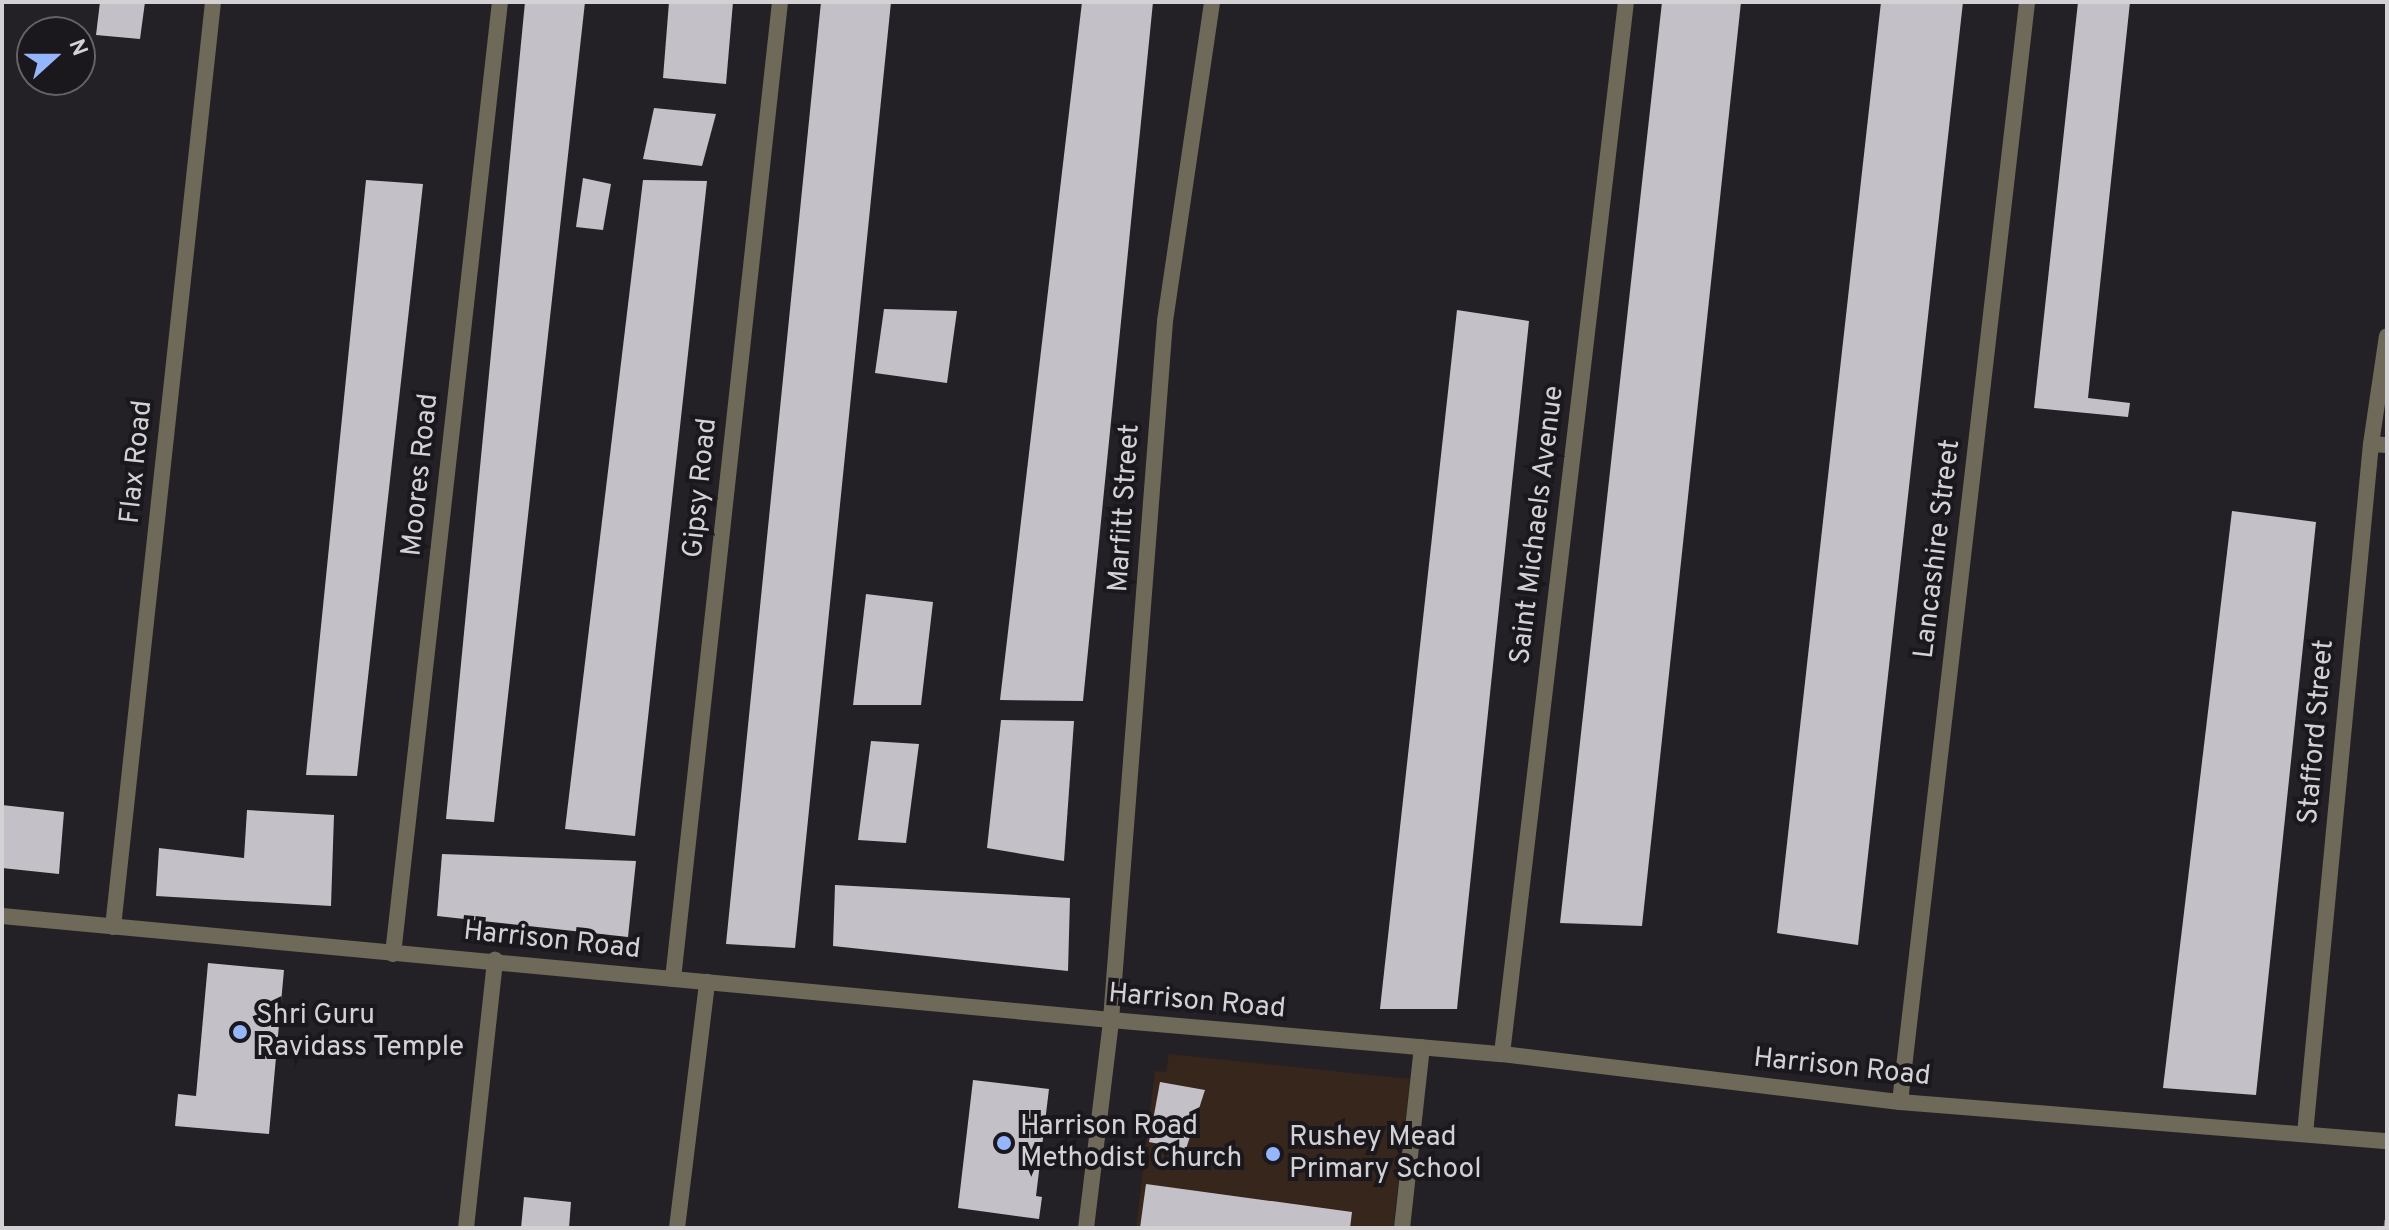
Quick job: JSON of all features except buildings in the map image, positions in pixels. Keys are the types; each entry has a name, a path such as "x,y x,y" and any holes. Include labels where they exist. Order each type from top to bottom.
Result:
{"street":[{"name":"Flax Road","path":"113,927 213,2"},
{"name":"Moores Road","path":"393,954 500,2"},
{"name":"Gipsy Road","path":"673,979 780,2"},
{"name":"Marfitt Street","path":"1086,1228 1111,1020 1165,321 1212,2"},
{"name":"Saint Michaels Avenue","path":"1502,1054 1626,2"},
{"name":"Lancashire Street","path":"1900,1102 2027,2"},
{"name":"Stafford Street","path":"2305,1134 2379,445 2387,336"},
{"name":"Harrison Road","path":"2,916 1502,1054 1900,1102 2387,1141"},
{"path":"466,1228 495,960"},
{"path":"677,1228 707,982"},
{"path":"1402,1228 1422,1047"}],"path":[{"path":"2386,1228 2387,1218"}],"shaded area":[{"name":"Rushey Mead Primary School","path":"1169,1054 1410,1079 1393,1228 1136,1228 1155,1071 1166,1072"}],"place":[{"name":"Shri Guru Ravidass Temple","path":"240,1032"},
{"name":"Harrison Road Methodist Church","path":"1004,1143"},
{"name":"Rushey Mead Primary School","path":"1273,1154"}]}
